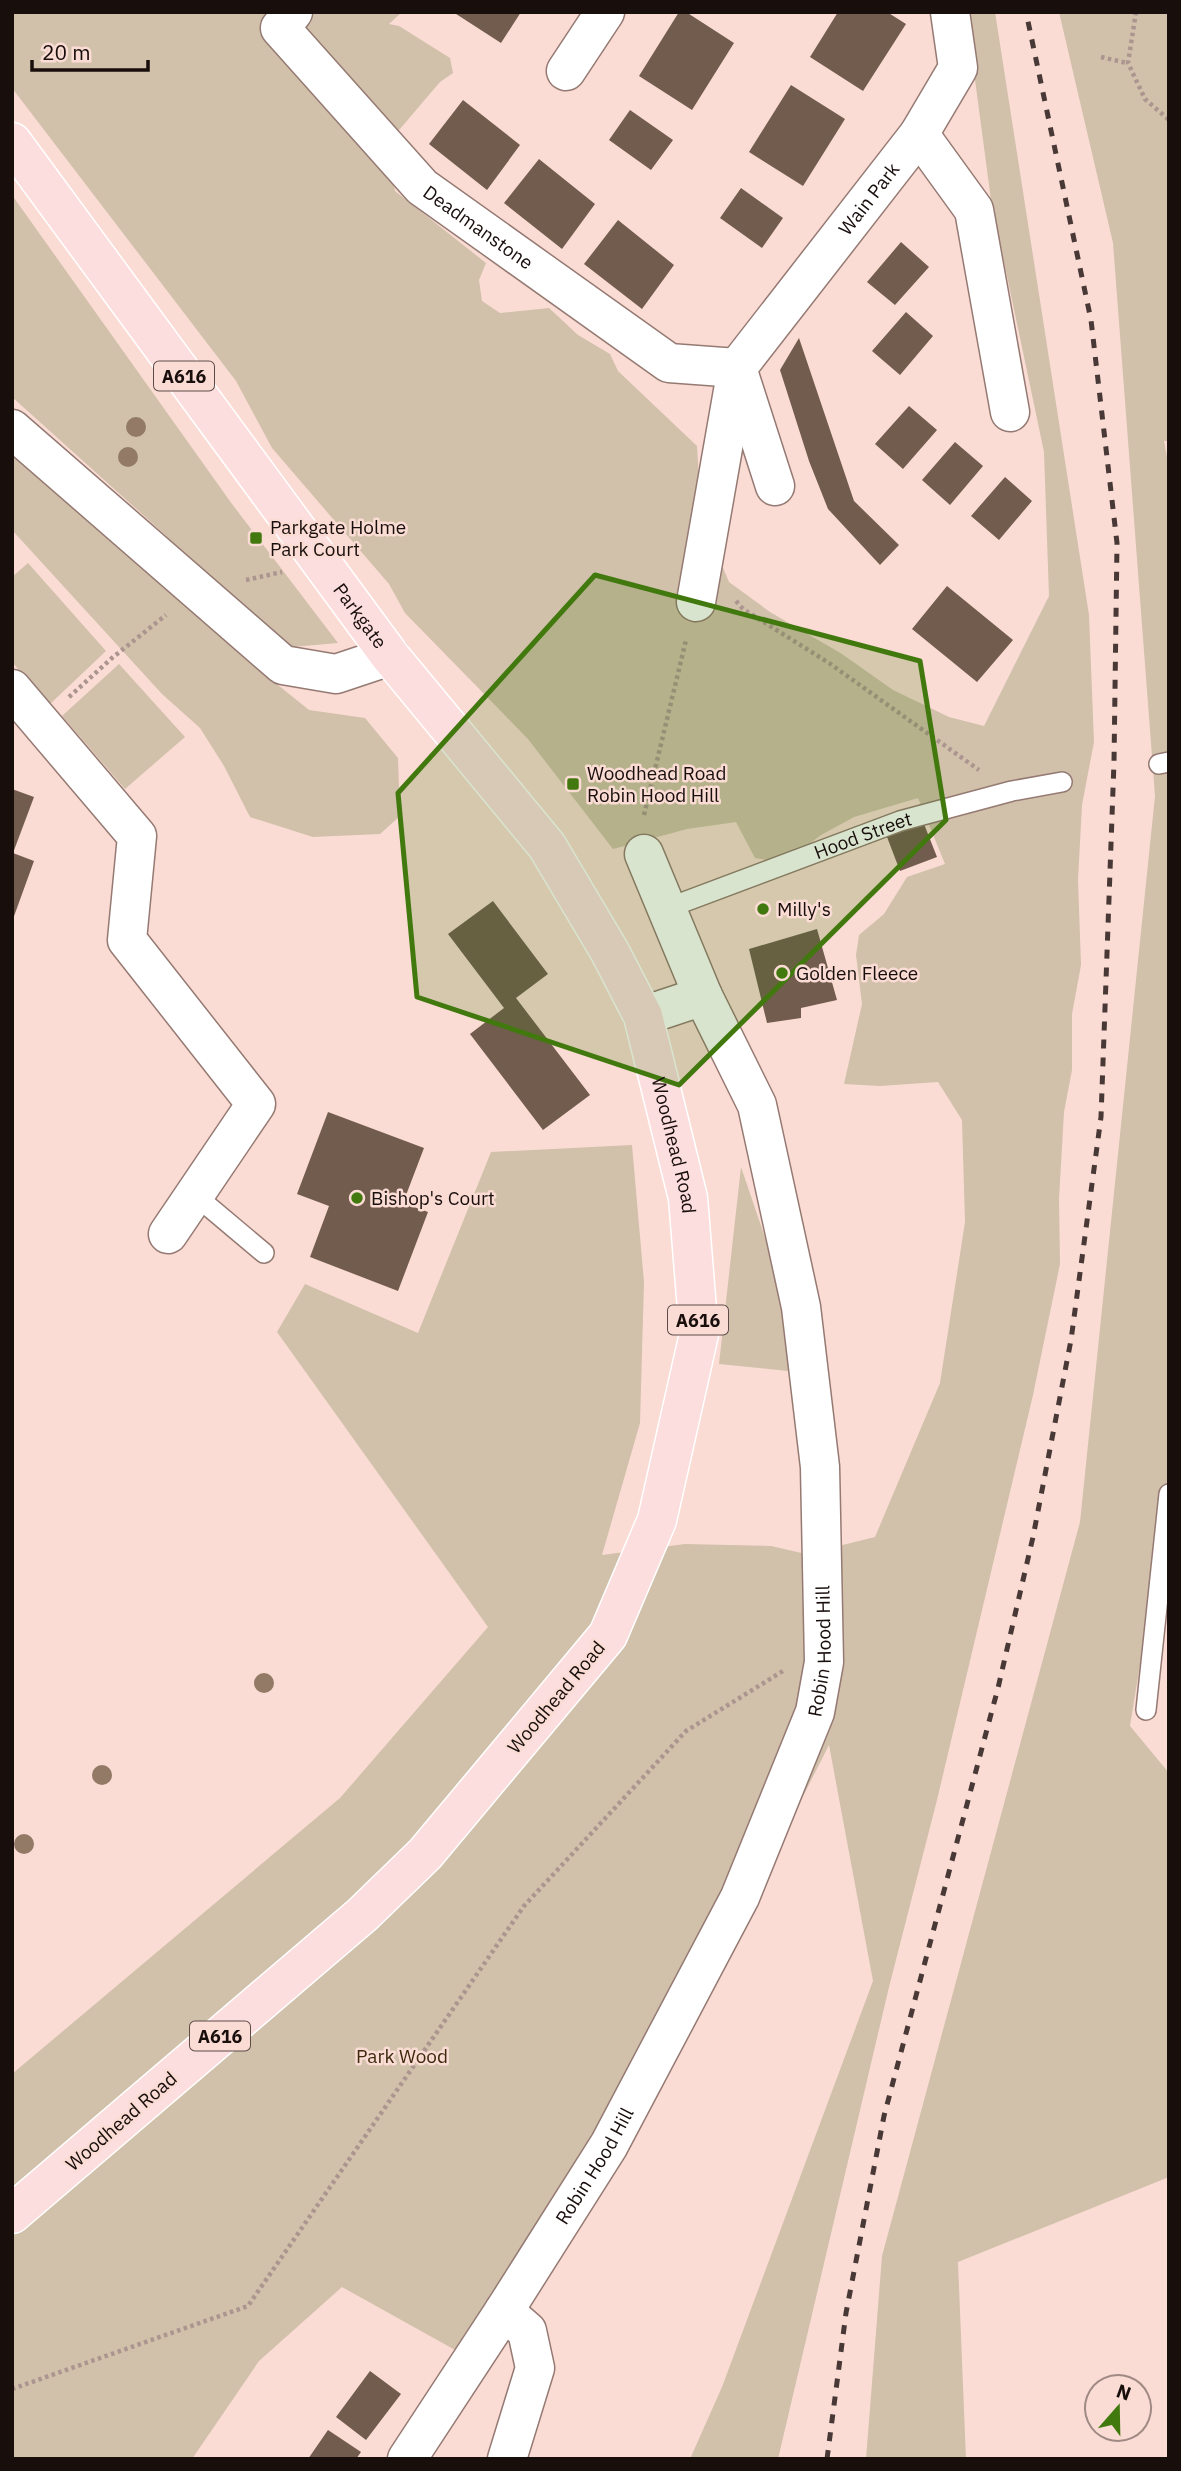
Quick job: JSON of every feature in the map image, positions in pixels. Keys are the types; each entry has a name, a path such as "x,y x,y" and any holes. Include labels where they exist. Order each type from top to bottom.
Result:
{"main road":[{"name":"Parkgate","path":"12,142 390,656 547,846 610,951"},
{"name":"Woodhead Road","path":"12,2214 362,1915 425,1854 608,1635 657,1520 699,1334 688,1198 643,1016 610,951"}],"street":[{"name":"Deadmanstone","path":"293,12 280,28 422,187 669,363 737,368"},
{"path":"566,71 605,12"},
{"name":"Wain Park","path":"737,368 919,134 958,68 950,12"},
{"path":"919,134 974,210 1010,412"},
{"path":"737,368 775,486"},
{"path":"696,602 737,368"},
{"path":"12,429 283,665 336,674 390,656"},
{"path":"12,689 137,836 127,940 256,1104 168,1234"},
{"name":"Robin Hood Hill","path":"407,2459 609,2145 740,1897 815,1712 824,1662 820,1468 801,1307 757,1105 703,996 644,854"},
{"path":"643,1016 703,996"},
{"path":"504,2311 527,2331 535,2368 507,2459"}],"lane":[{"name":"Hood Street","path":"668,908 900,821 1012,791 1062,782"},
{"path":"195,1195 264,1253"},
{"path":"1146,1710 1169,1494"}],"path":[{"path":"1136,12 1128,63 1145,99 1169,120"},
{"path":"1101,57 1128,63"},
{"path":"41,723 111,658 198,590 320,563"},
{"path":"703,564 743,609 829,663 971,765 1012,791"},
{"path":"644,854 642,822 696,602"},
{"path":"12,2389 248,2306 524,1906 686,1731 783,1671 824,1662"}],"highlighted area":[{"path":"595,575 920,661 946,820 679,1085 417,997 398,793"}],"green space":[{"name":"Park Wood","path":"12,12 402,12 389,24 399,26 450,58 453,73 440,82 388,143 395,191 486,263 479,280 482,301 500,313 549,308 578,335 610,354 618,371 697,446 701,516 729,582 770,612 842,654 893,690 949,717 984,726 1049,596 1044,452 991,200 966,12 995,12 1089,615 1094,742 1082,805 1078,880 1081,965 1072,1014 1072,1070 1064,1112 1059,1199 1060,1264 1033,1395 778,2459 690,2459 722,2387 873,1981 829,1745 621,2156 482,2365 342,2287 259,2361 192,2459 12,2459 12,2074 340,1798 488,1627 277,1332 305,1284 418,1333 491,1152 632,1145 644,1282 640,1423 602,1555 685,1544 771,1546 806,1554 875,1537 940,1383 965,1222 962,1120 938,1082 880,1086 844,1084 862,1004 856,955 859,935 884,914 907,877 945,864 918,798 854,817 821,835 784,863 755,858 736,822 687,829 613,849 528,739 405,613 389,584 272,448 236,381 12,88"},
{"path":"1059,12 1169,12 1169,441 1164,441 1169,468 1169,1486 1130,1726 1169,1773 1169,2177 958,2262 966,2459 866,2459 882,2256 1080,1522 1155,796 1113,243"},
{"path":"12,195 232,504 338,643 292,647 253,621 162,532 12,397"},
{"path":"12,457 50,476 218,627 273,681 309,710 365,718 398,758 400,816 380,834 313,837 250,817 224,766 200,728 162,694 12,530"},
{"path":"28,563 106,651 49,705 12,662 12,577"},
{"path":"119,664 185,737 125,789 62,716"},
{"path":"741,1167 791,1314 788,1371 719,1364"}],"building":[{"path":"453,12 521,12 501,43"},
{"path":"679,12 686,12 734,43 692,110 639,76"},
{"path":"838,12 887,12 906,24 863,91 810,57"},
{"path":"791,85 845,119 803,186 749,152"},
{"path":"463,100 520,145 487,190 429,144"},
{"path":"630,110 673,140 651,170 609,140"},
{"path":"539,159 595,204 562,249 504,203"},
{"path":"741,188 783,218 762,248 720,218"},
{"path":"618,220 674,265 642,309 584,264"},
{"path":"901,242 929,267 895,305 867,282"},
{"path":"906,312 933,336 900,375 872,351"},
{"path":"799,338 854,501 899,545 880,565 828,509 809,461 780,370"},
{"path":"909,406 937,430 903,469 875,444"},
{"path":"955,442 983,466 950,505 922,480"},
{"path":"1005,477 1032,501 999,540 971,516"},
{"path":"947,586 1013,640 977,682 912,629"},
{"path":"12,789 34,797 13,853 34,861 13,919"},
{"path":"924,824 937,857 900,871 887,837"},
{"path":"493,901 548,974 516,998 590,1095 543,1130 470,1034 504,1008 448,934"},
{"path":"817,929 837,1000 801,1008 801,1018 767,1023 749,949"},
{"name":"Bishop's Court","path":"328,1112 424,1148 403,1203 428,1212 398,1291 310,1257 329,1206 297,1194"},
{"path":"370,2371 401,2394 366,2440 336,2417"},
{"path":"328,2430 361,2452 356,2459 308,2459"}],"railway":[{"path":"827,2459 846,2313 884,2116 998,1688 1033,1537 1071,1340 1101,1117 1114,762 1117,543 1091,320 1026,12"}],"place":[{"name":"Parkgate Holme Park Court","path":"256,538"},
{"name":"Woodhead Road Robin Hood Hill","path":"573,784"},
{"name":"Milly's","path":"763,909"},
{"name":"Golden Fleece","path":"782,973"},
{"name":"Bishop's Court","path":"357,1198"}]}
